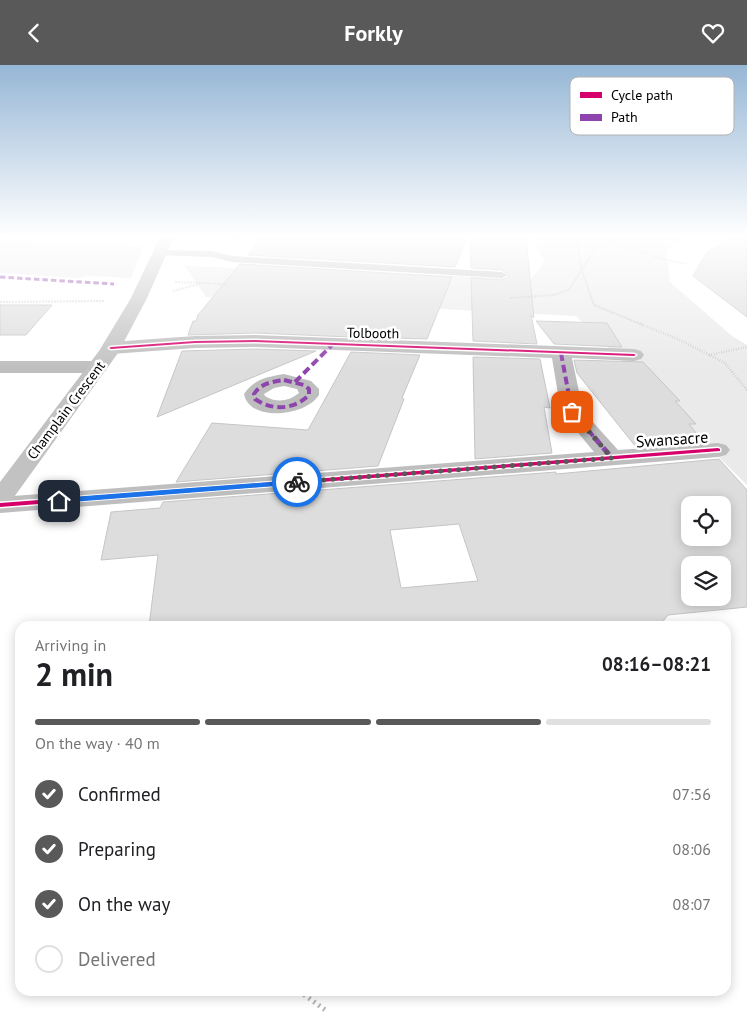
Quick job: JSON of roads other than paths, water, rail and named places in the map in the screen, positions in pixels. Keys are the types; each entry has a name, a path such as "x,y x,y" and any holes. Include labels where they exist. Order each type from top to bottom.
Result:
{"street":[{"name":"Champlain Crescent","path":"0,499 111,348 147,281"},
{"name":"Tolbooth","path":"111,348 195,342 255,341 634,355"},
{"path":"295,381 333,344"},
{"path":"561,353 572,412 612,458"},
{"path":"0,367 98,367"},
{"name":"Swansacre","path":"0,505 718,450"}]}
